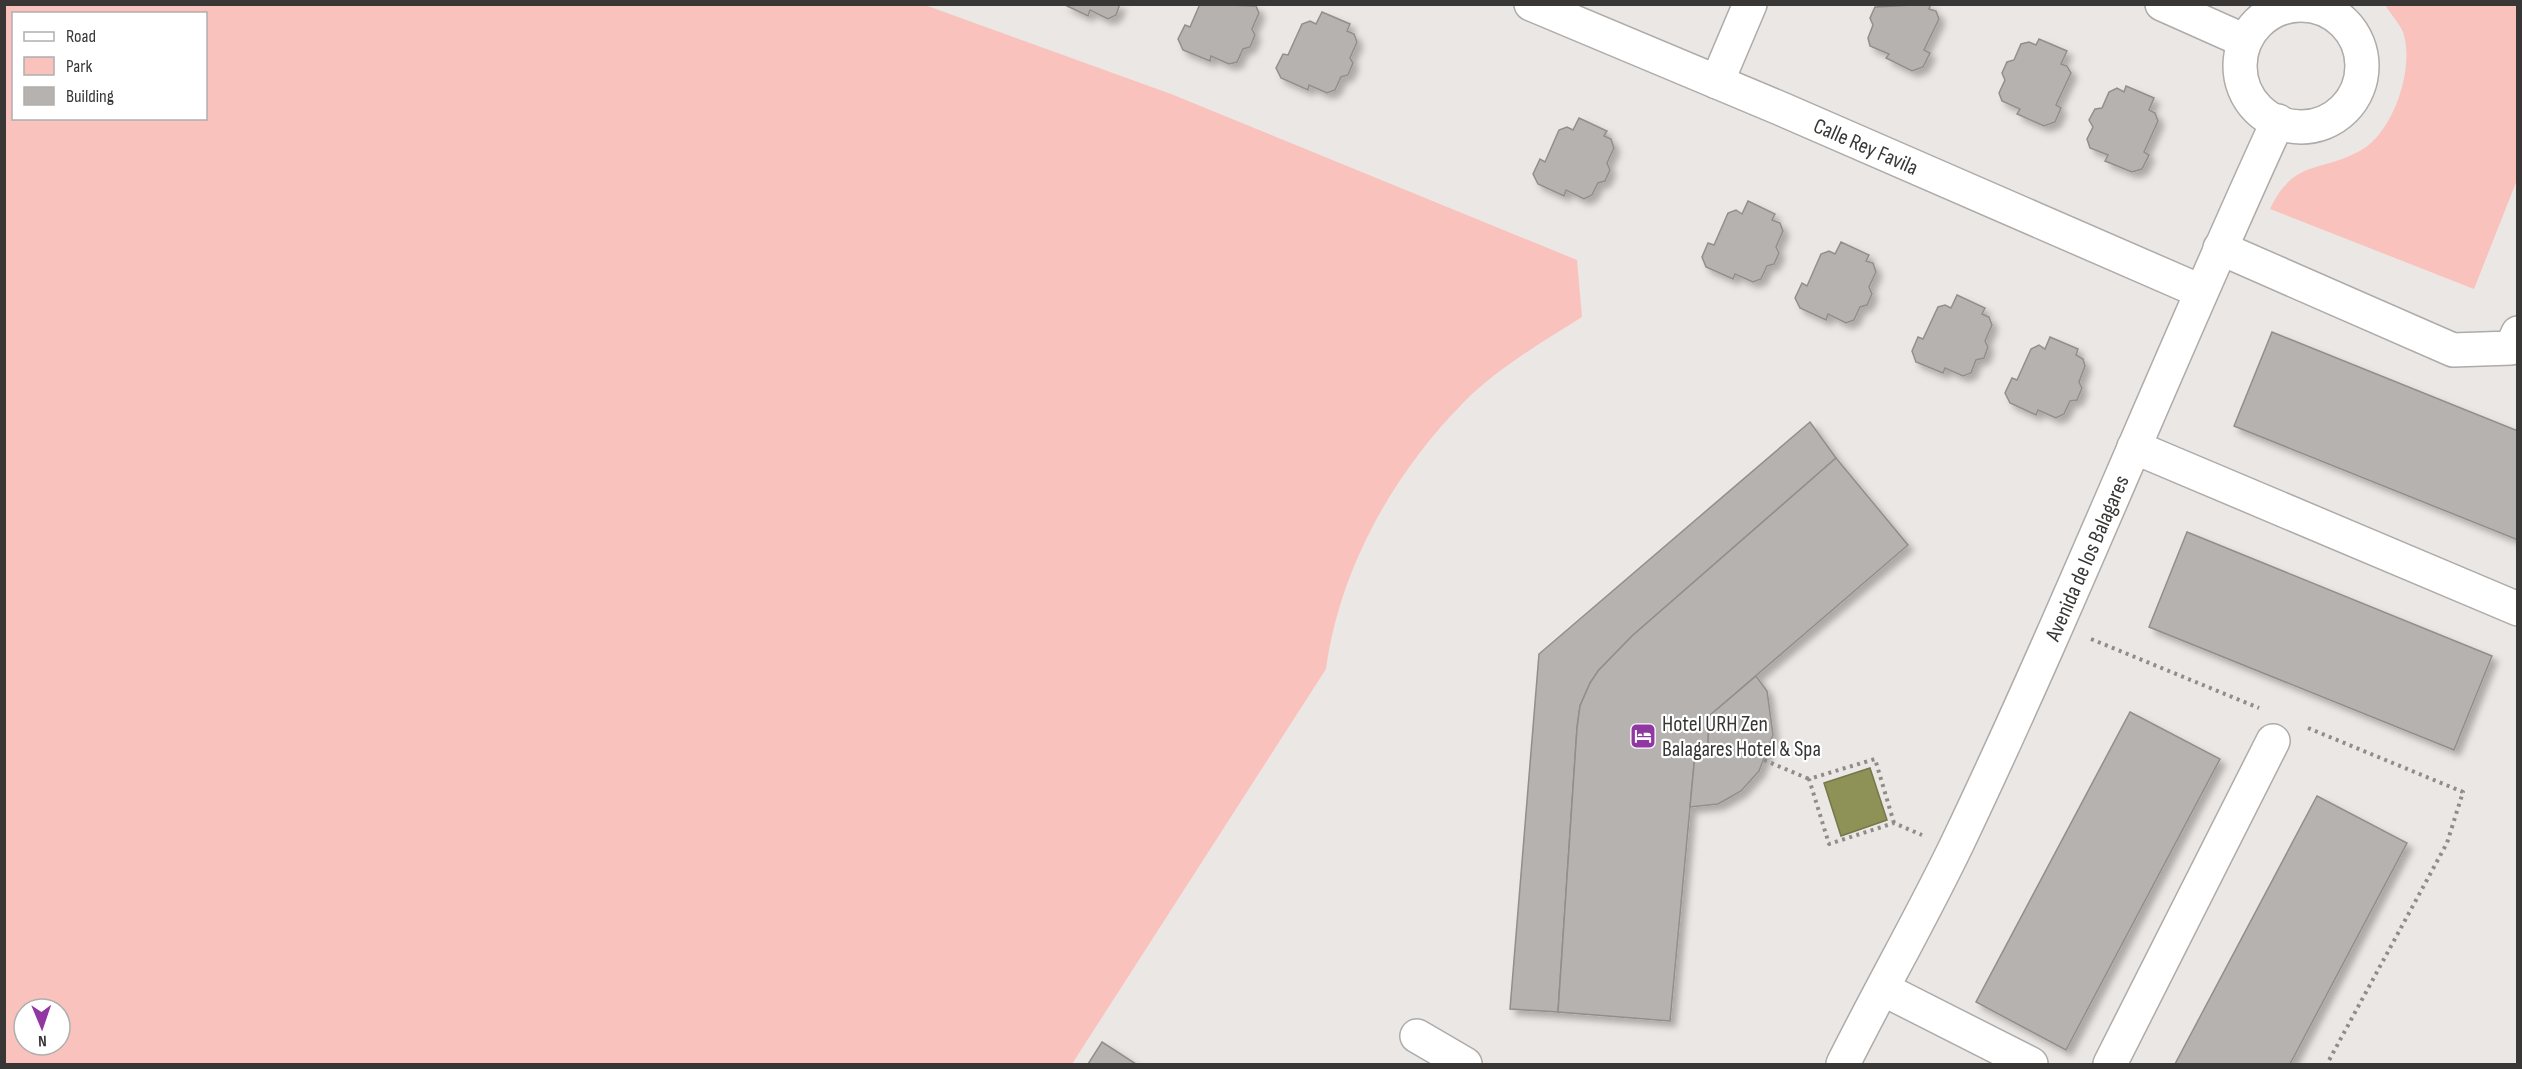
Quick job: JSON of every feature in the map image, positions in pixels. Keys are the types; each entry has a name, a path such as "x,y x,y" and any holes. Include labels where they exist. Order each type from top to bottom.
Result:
{"street":[{"name":"Calle Rey Favila","path":"1531,4 2200,291"},
{"path":"1717,82 1750,4"},
{"path":"2162,4 2245,41"},
{"path":"2312,5 2327,8 2349,28 2361,54 2361,74 2354,96 2341,112 2324,122 2291,126 2255,107 2244,89 2240,69 2245,41 2252,29 2268,14 2288,6 2312,5"},
{"name":"Avenida de los Balagares","path":"1843,1065 1956,846 2079,578 2200,291 2278,121"},
{"path":"2220,248 2453,350 2511,348 2517,333"},
{"path":"2134,447 2517,609"},
{"path":"2110,1065 2273,741"},
{"path":"1883,989 2031,1065"},
{"path":"1417,1036 1465,1065"}],"path":[{"path":"1764,760 1809,779 1875,759 1894,823 1829,844 1809,779"},
{"path":"2327,1065 2447,843 2463,792"}],"green space":[{"path":"5,4 925,5 1171,94 1577,260 1582,317 1521,356 1477,390 1438,430 1393,491 1357,559 1343,595 1326,669 1072,1064 5,1064"},
{"path":"2385,5 2517,5 2517,180 2474,289 2270,209 2289,181 2310,169 2348,157 2363,149 2384,128 2399,96 2406,62 2403,32"}],"shaded area":[{"path":"1870,768 1887,820 1841,836 1824,783"}],"building":[{"path":"1063,4 1120,4 1116,15 1108,19 1090,10 1088,16"},
{"path":"1200,4 1256,6 1259,13 1252,29 1255,35 1250,47 1243,49 1237,62 1229,64 1211,56 1210,61 1183,50 1178,39 1185,25 1190,27"},
{"path":"1931,4 1929,9 1936,11 1939,19 1924,50 1930,53 1923,67 1912,71 1886,58 1889,54 1870,46 1868,38 1873,25 1870,18 1875,7"},
{"path":"1322,12 1350,24 1347,31 1354,34 1357,42 1350,58 1353,63 1348,75 1341,77 1335,90 1327,93 1309,85 1308,90 1281,78 1276,68 1283,54 1288,55 1302,24 1310,21 1316,24"},
{"path":"2039,39 2067,51 2061,64 2067,66 2071,73 2056,105 2061,108 2055,122 2044,126 2017,114 2020,109 2002,101 1999,93 2005,80 2002,73 2007,62 2014,60 2021,44 2029,42 2036,45"},
{"path":"2126,86 2154,98 2149,110 2155,113 2158,121 2144,152 2149,155 2142,169 2132,172 2105,161 2108,155 2090,148 2087,139 2093,127 2089,120 2095,109 2102,108 2109,92 2117,88 2124,92"},
{"path":"1579,118 1607,131 1604,136 1611,139 1614,148 1607,163 1610,170 1605,181 1598,183 1592,195 1584,199 1566,190 1564,196 1538,184 1533,174 1540,159 1545,162 1559,130 1567,127 1573,130"},
{"path":"1748,201 1775,214 1772,220 1780,223 1783,231 1776,247 1779,253 1774,264 1767,266 1761,279 1753,282 1735,274 1733,279 1706,267 1702,257 1708,243 1714,245 1728,213 1736,210 1742,214"},
{"path":"1841,242 1869,255 1866,261 1873,263 1876,272 1869,287 1872,294 1867,305 1860,307 1854,320 1846,323 1828,314 1826,320 1800,308 1795,298 1802,283 1807,286 1821,254 1829,251 1835,254"},
{"path":"1957,295 1985,308 1982,314 1989,317 1992,325 1985,341 1988,347 1984,358 1976,360 1971,373 1963,376 1945,368 1943,373 1916,362 1912,351 1918,337 1923,339 1938,307 1945,305 1951,308"},
{"path":"2272,332 2518,431 2518,540 2234,426"},
{"path":"2050,337 2078,349 2076,355 2083,359 2085,366 2079,382 2082,388 2077,400 2070,401 2064,414 2056,418 2038,410 2036,415 2010,403 2005,393 2012,378 2017,380 2031,349 2039,345 2045,349"},
{"path":"1810,422 1836,458 1632,636 1598,671 1590,683 1580,706 1577,728 1558,1012 1510,1009 1539,654"},
{"name":"Hotel URH Zen Balagares Hotel & Spa","path":"1836,458 1908,545 1709,716 1708,743 1695,754 1670,1021 1558,1012 1577,728 1580,706 1590,683 1598,671 1632,636"},
{"path":"2187,532 2492,656 2454,750 2149,627"},
{"path":"1756,676 1767,691 1773,735 1759,771 1741,791 1718,804 1690,807 1695,754 1708,743 1709,716"},
{"path":"2130,712 2220,759 2066,1050 1976,1002"},
{"path":"2317,796 2407,843 2290,1064 2175,1064"},
{"path":"1102,1042 1136,1064 1088,1064"}],"place":[{"name":"Hotel URH Zen Balagares Hotel & Spa","path":"1643,736"}]}
